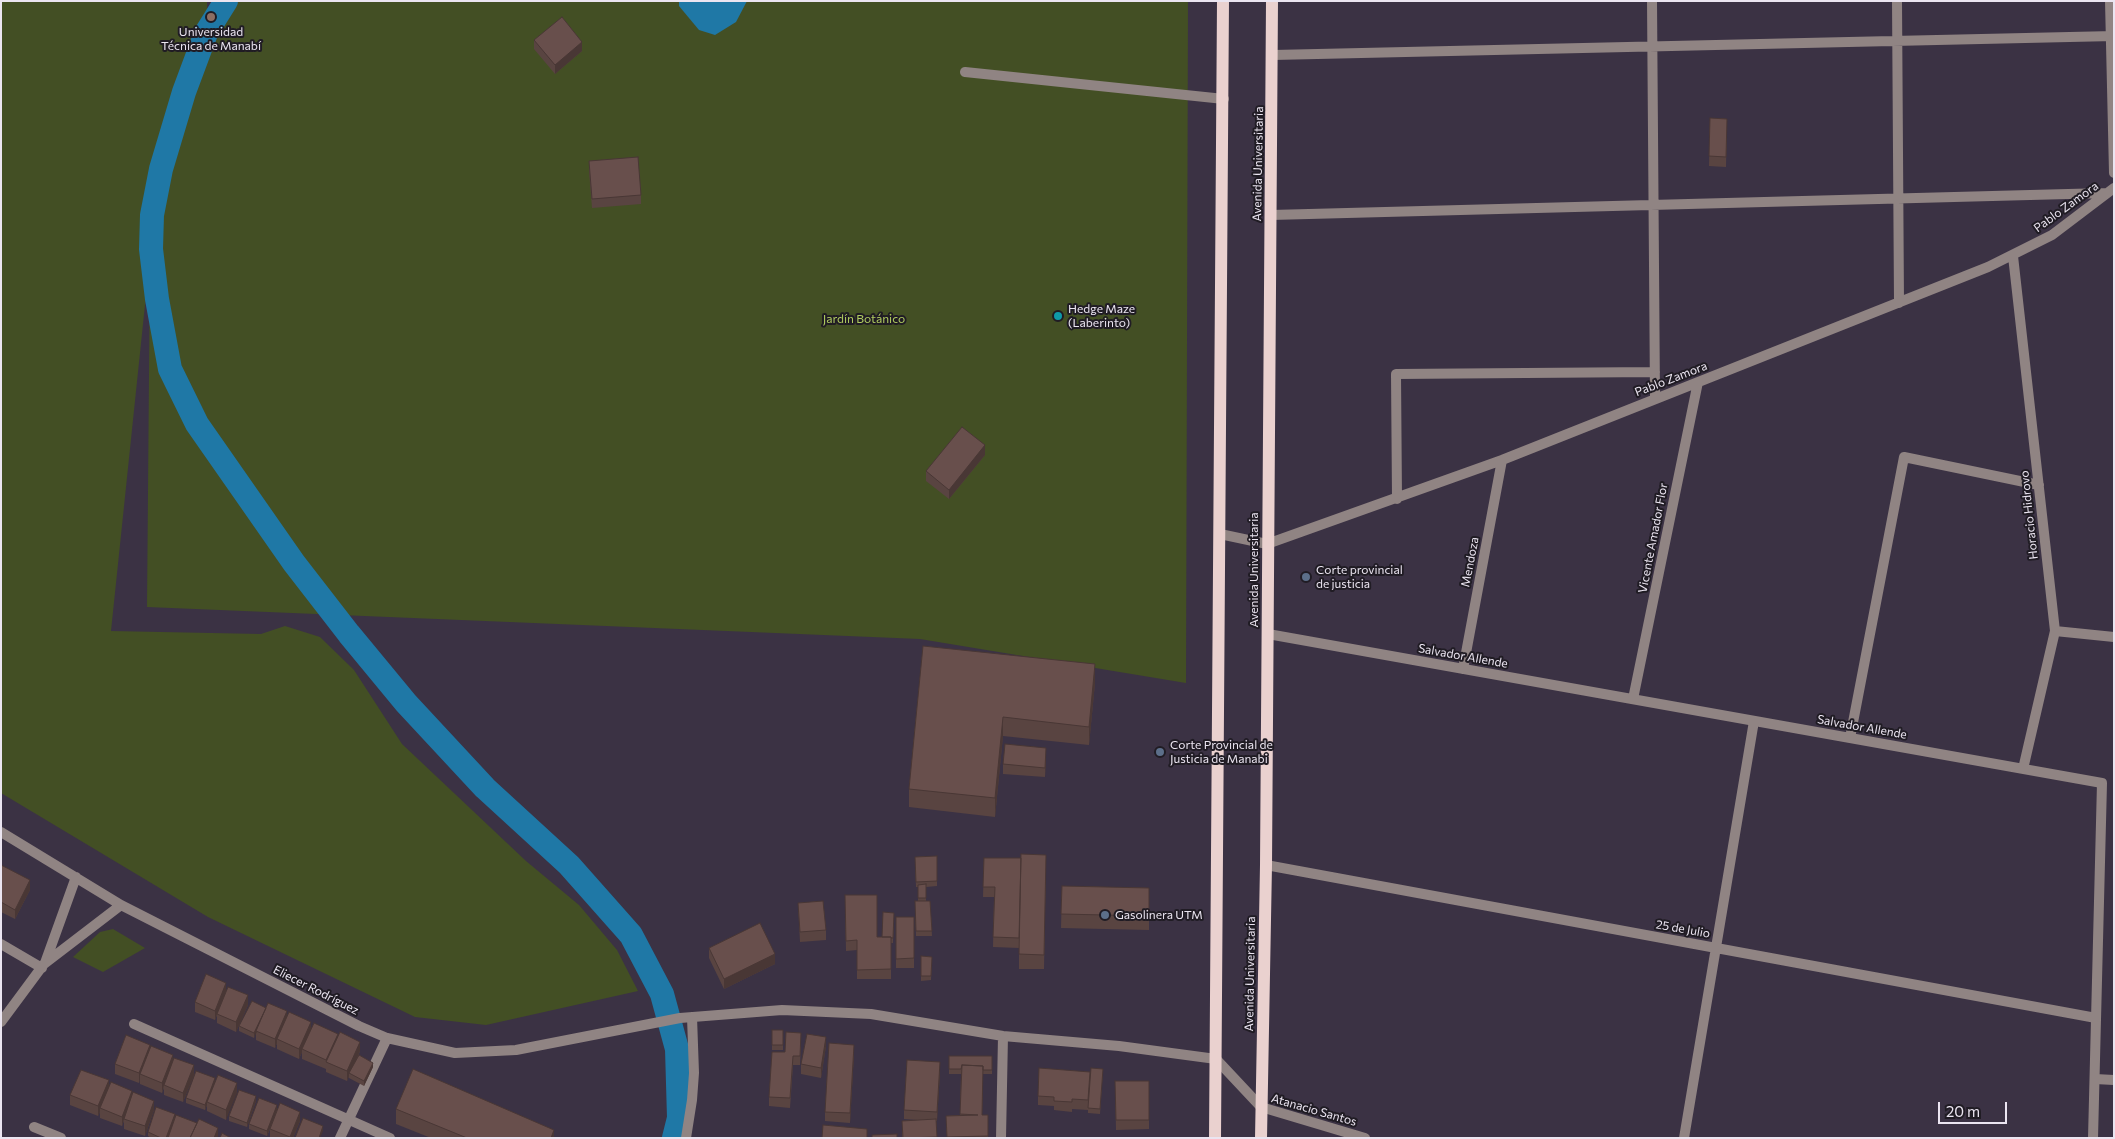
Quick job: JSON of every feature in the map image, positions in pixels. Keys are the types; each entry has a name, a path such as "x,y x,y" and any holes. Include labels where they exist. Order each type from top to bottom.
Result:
{"main road":[{"path":"1215,1138 1224,1"},
{"name":"Avenida Universitaria","path":"1261,1138 1266,865 1272,1"}],"street":[{"path":"1652,1 1655,398"},
{"path":"1897,1 1899,303"},
{"path":"2110,1 2114,173"},
{"path":"1273,55 2112,36"},
{"path":"965,72 1224,99"},
{"path":"1271,215 1899,198 2110,190"},
{"name":"Pablo Zamora","path":"1267,544 1502,460 2013,256 2052,235 2110,190"},
{"name":"Horacio Hidrovo","path":"2013,256 2055,631 2023,769"},
{"path":"1397,499 1396,374 1655,372"},
{"name":"Vicente Amador Flor","path":"1633,699 1698,382"},
{"path":"1850,738 1904,457 2039,485"},
{"name":"Mendoza","path":"1463,669 1502,460"},
{"path":"1220,534 1267,544"},
{"path":"2055,631 2114,637"},
{"name":"Salvador Allende","path":"1268,634 2102,783 2093,1138"},
{"path":"1684,1138 1754,721"},
{"name":"Eliecer Rodríguez","path":"1,832 121,905 358,1026 387,1038 455,1053 516,1050 680,1018 782,1010 871,1014 1003,1036 1119,1046 1216,1059"},
{"name":"25 de Julio","path":"1266,865 2096,1018"},
{"path":"43,966 76,877"},
{"path":"1,1022 43,966 121,905"},
{"path":"1,944 43,966"},
{"path":"686,1138 694,1073 692,1017"},
{"path":"134,1024 390,1138"},
{"path":"1001,1138 1003,1036"},
{"path":"340,1138 348,1118 370,1079 387,1038"},
{"name":"Atanacio Santos","path":"1216,1059 1261,1107 1366,1138"},
{"path":"2094,1079 2114,1080"},
{"path":"34,1126 61,1138"}],"green space":[{"name":"Jardín Botánico","path":"1,1 207,1 207,32 226,1 1188,1 1186,683 920,639 147,607 150,257 111,631 261,634 285,626 320,637 354,670 402,744 526,861 579,905 617,950 638,991 486,1025 415,1017 208,917 1,793"},
{"path":"113,929 145,948 103,972 73,957 100,932"}],"water":[{"path":"679,1 747,1 736,22 715,35 699,30 679,6"}],"building":[{"path":"562,17 582,42 555,65 534,40"},
{"path":"1710,118 1727,119 1726,157 1709,156"},
{"path":"638,157 641,195 592,199 589,161"},
{"path":"962,427 985,445 949,490 926,471"},
{"path":"923,646 1095,664 1089,727 1003,717 995,798 909,789"},
{"path":"1005,744 1046,748 1045,768 1003,764"},
{"path":"1021,854 1046,855 1044,955 1019,954"},
{"path":"937,856 937,881 916,882 915,857"},
{"path":"984,858 1021,858 1019,938 993,937 995,887 983,887"},
{"path":"1,865 30,880 15,910 1,902"},
{"path":"926,884 926,898 918,898 918,885"},
{"path":"1062,886 1149,888 1149,916 1061,914"},
{"path":"845,895 877,895 877,937 891,937 891,969 857,970 857,940 846,941"},
{"path":"823,901 826,930 800,932 798,903"},
{"path":"915,901 930,901 932,931 916,931"},
{"path":"883,912 894,913 893,938 882,937"},
{"path":"896,917 914,917 914,958 896,959"},
{"path":"760,923 775,954 724,979 709,948"},
{"path":"921,956 932,957 931,976 921,976"},
{"path":"206,974 226,983 215,1011 195,1002"},
{"path":"228,987 248,995 236,1022 217,1014"},
{"path":"252,1001 266,1008 254,1033 239,1026"},
{"path":"268,1003 287,1011 275,1039 256,1031"},
{"path":"289,1012 311,1022 299,1049 277,1039"},
{"path":"314,1023 338,1034 326,1060 302,1049"},
{"path":"772,1030 783,1030 783,1045 772,1045"},
{"path":"340,1032 360,1042 347,1071 326,1062"},
{"path":"786,1032 801,1033 800,1056 793,1056 790,1098 769,1097 772,1052 785,1052"},
{"path":"807,1034 826,1037 821,1068 801,1064"},
{"path":"126,1035 150,1045 139,1073 115,1064"},
{"path":"829,1043 854,1045 850,1113 825,1112"},
{"path":"151,1046 173,1055 162,1083 140,1074"},
{"path":"359,1055 373,1063 364,1081 349,1073"},
{"path":"949,1056 992,1056 992,1070 983,1070 983,1066 962,1065 961,1069 949,1069"},
{"path":"174,1058 194,1065 183,1093 164,1085"},
{"path":"907,1060 940,1062 937,1112 904,1110"},
{"path":"962,1065 983,1066 982,1115 988,1115 988,1136 947,1137 946,1116 978,1115 960,1114"},
{"path":"1039,1068 1090,1072 1088,1100 1072,1099 1072,1102 1054,1101 1054,1097 1038,1096"},
{"path":"1091,1068 1103,1069 1100,1109 1088,1108"},
{"path":"413,1069 554,1130 551,1138 467,1138 396,1109"},
{"path":"81,1070 109,1080 98,1106 70,1095"},
{"path":"196,1071 215,1078 205,1105 186,1098"},
{"path":"218,1075 237,1083 226,1110 207,1102"},
{"path":"1115,1081 1149,1081 1149,1120 1116,1120"},
{"path":"111,1082 132,1091 122,1117 100,1108"},
{"path":"239,1090 256,1096 247,1123 229,1116"},
{"path":"133,1092 154,1101 145,1126 124,1119"},
{"path":"259,1098 277,1105 267,1131 249,1124"},
{"path":"280,1103 300,1112 290,1137 270,1129"},
{"path":"156,1107 175,1114 166,1138 161,1138 148,1132"},
{"path":"176,1115 197,1123 190,1138 168,1138"},
{"path":"303,1118 323,1126 319,1138 295,1138"},
{"path":"199,1119 218,1128 214,1138 190,1138"},
{"path":"936,1119 937,1137 903,1138 902,1121"},
{"path":"823,1125 867,1129 867,1138 822,1138"},
{"path":"222,1133 231,1138 220,1138"},
{"path":"897,1134 897,1138 872,1138 872,1135"}],"waterway":[{"path":"226,1 206,33 184,92 161,169 152,215 151,249 157,299 170,369 197,424 294,563 349,634 406,703 485,788 569,865 631,935 662,994 677,1049 679,1118 674,1138"}],"place":[{"name":"Universidad Técnica de Manabí","path":"211,17"},
{"name":"Hedge Maze (Laberinto)","path":"1058,316"},
{"name":"Corte provincial de justicia","path":"1306,577"},
{"name":"Corte Provincial de Justicia de Manabi","path":"1160,752"},
{"name":"Gasolinera UTM","path":"1105,915"}]}
